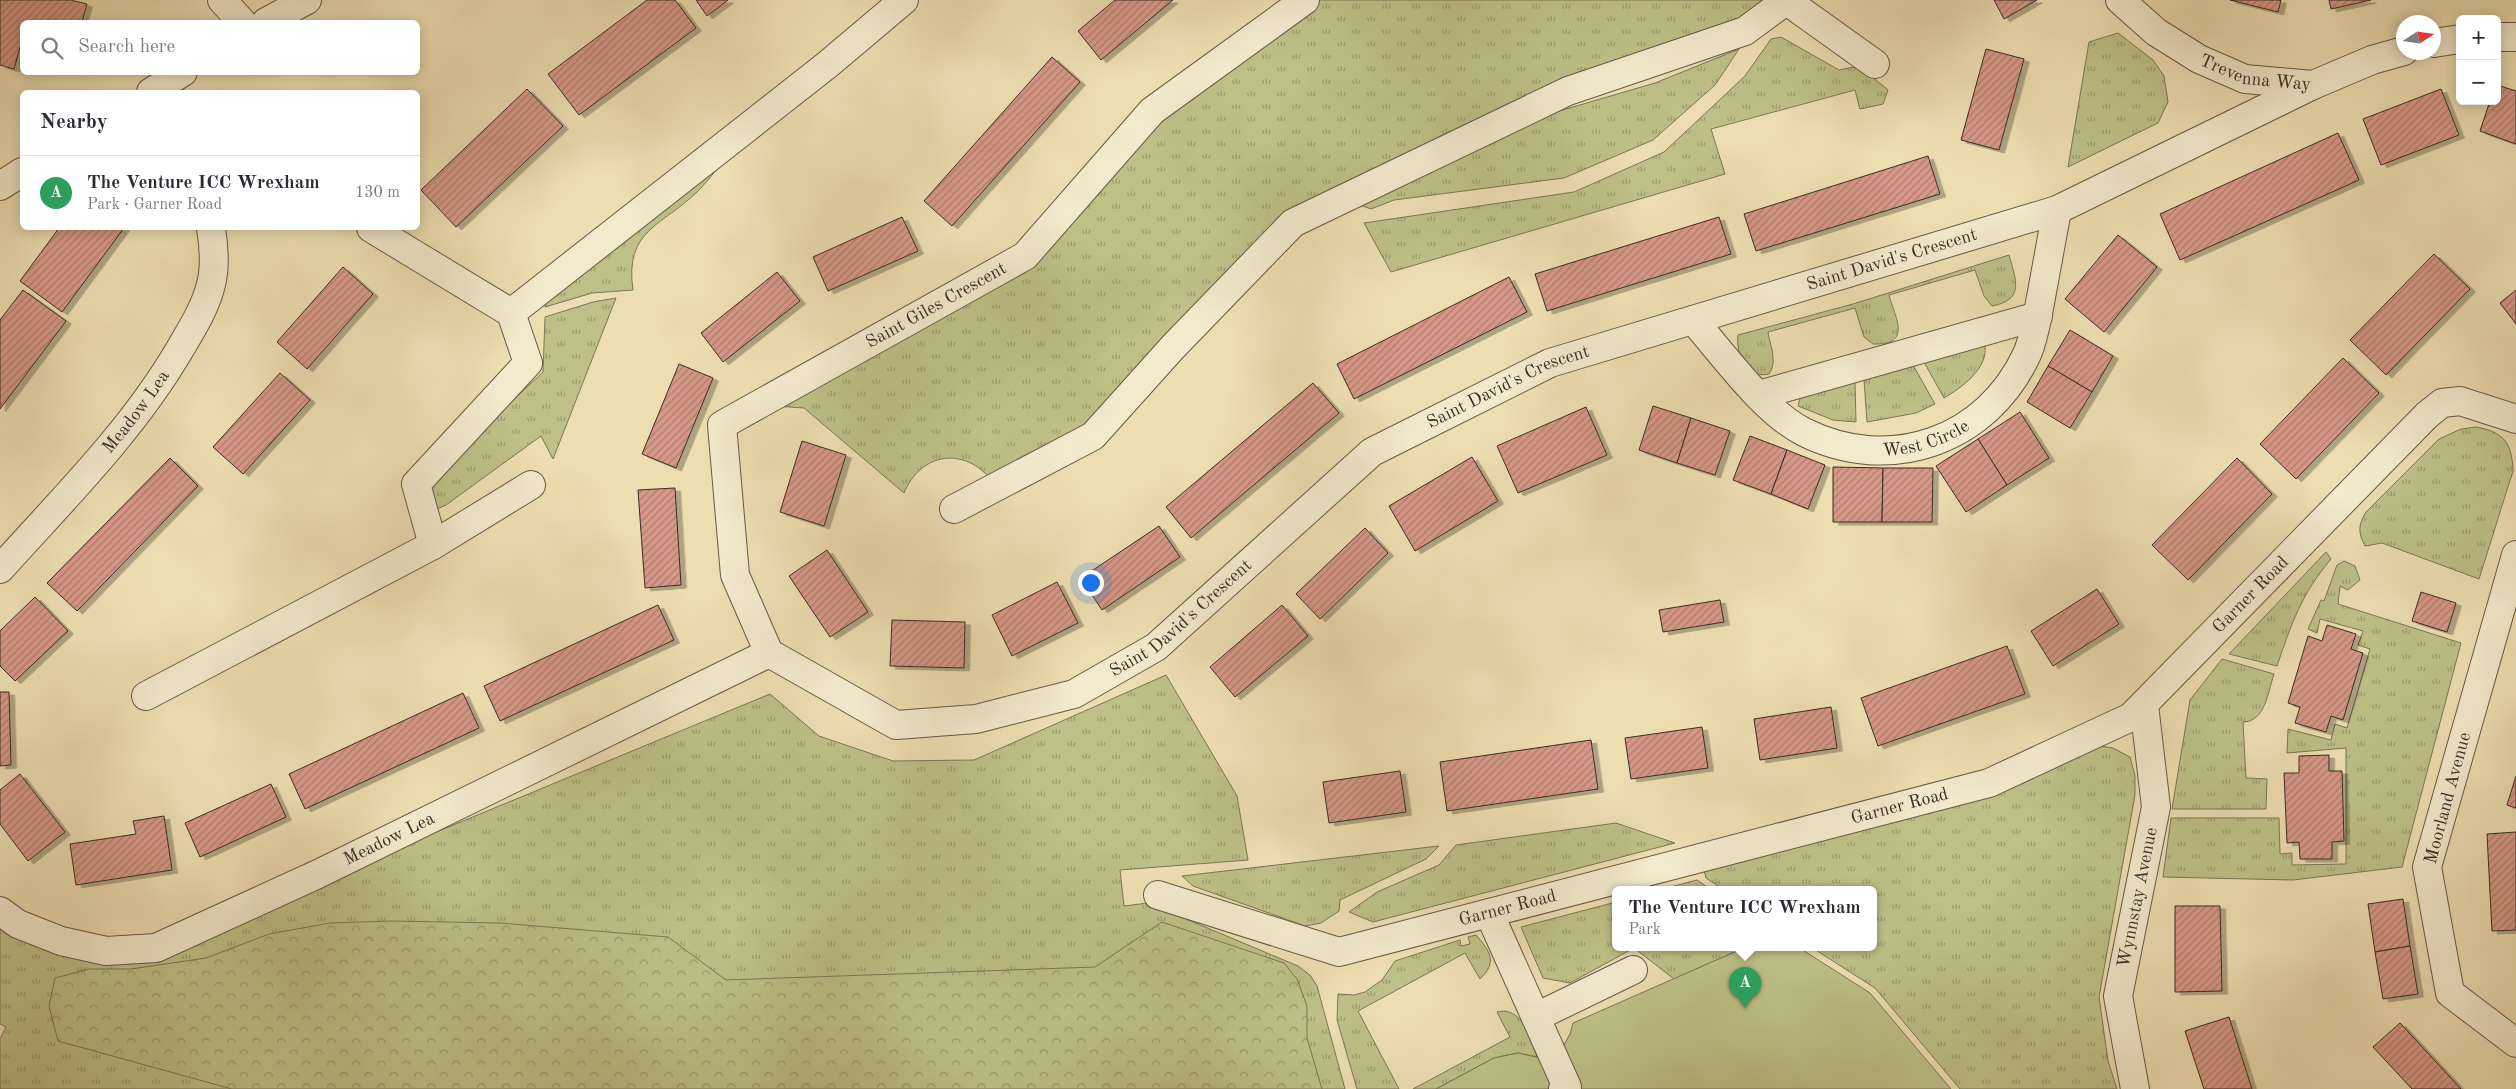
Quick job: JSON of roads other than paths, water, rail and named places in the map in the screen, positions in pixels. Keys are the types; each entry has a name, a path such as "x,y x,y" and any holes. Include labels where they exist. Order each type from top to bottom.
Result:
{"street":[{"path":"222,0 240,20"},
{"path":"270,20 308,0"},
{"path":"511,313 827,65 904,0"},
{"name":"Saint Giles Crescent","path":"769,653 735,575 722,426 1025,256 1152,111 1305,0"},
{"path":"954,509 1093,436 1173,347 1293,223 1568,91 1745,32 1787,0 1875,64"},
{"name":"Trevenna Way","path":"2120,0 2156,32 2199,59 2245,79 2313,85 2372,60 2396,53"},
{"path":"2501,37 2516,37"},
{"path":"2441,42 2456,40"},
{"path":"154,90 179,75"},
{"name":"Saint David's Crescent","path":"769,653 896,725 976,719 1074,694 1156,647 1372,452 1550,363 2057,210 2313,85"},
{"path":"0,186 20,173"},
{"name":"West Circle","path":"1693,320 1759,395 1780,415 1804,432 1855,449 1886,451 1916,447 1951,435 1983,415 2009,387 2028,353 2038,316 2057,210"},
{"name":"Meadow Lea","path":"0,569 130,423 165,375 198,319 211,287 215,248 211,230"},
{"path":"374,230 511,313 528,363 416,484 433,545"},
{"path":"1759,395 2038,316"},
{"name":"Garner Road","path":"1158,895 1339,952 1989,783 2131,717 2427,415 2442,403 2460,401 2516,419"},
{"path":"146,696 433,545 530,485"},
{"name":"Moorland Avenue","path":"2516,554 2427,867 2450,993 2516,1043"},
{"name":"Meadow Lea","path":"0,911 18,924 61,941 106,951 156,948 318,874 769,653"},
{"name":"Wynnstay Avenue","path":"2135,1089 2118,996 2156,807 2144,705"},
{"path":"1489,913 1567,1087 1563,1089"},
{"path":"1536,1017 1633,970"}],"place":[{"name":"The Venture ICC Wrexham","path":"1745,1008"}]}
